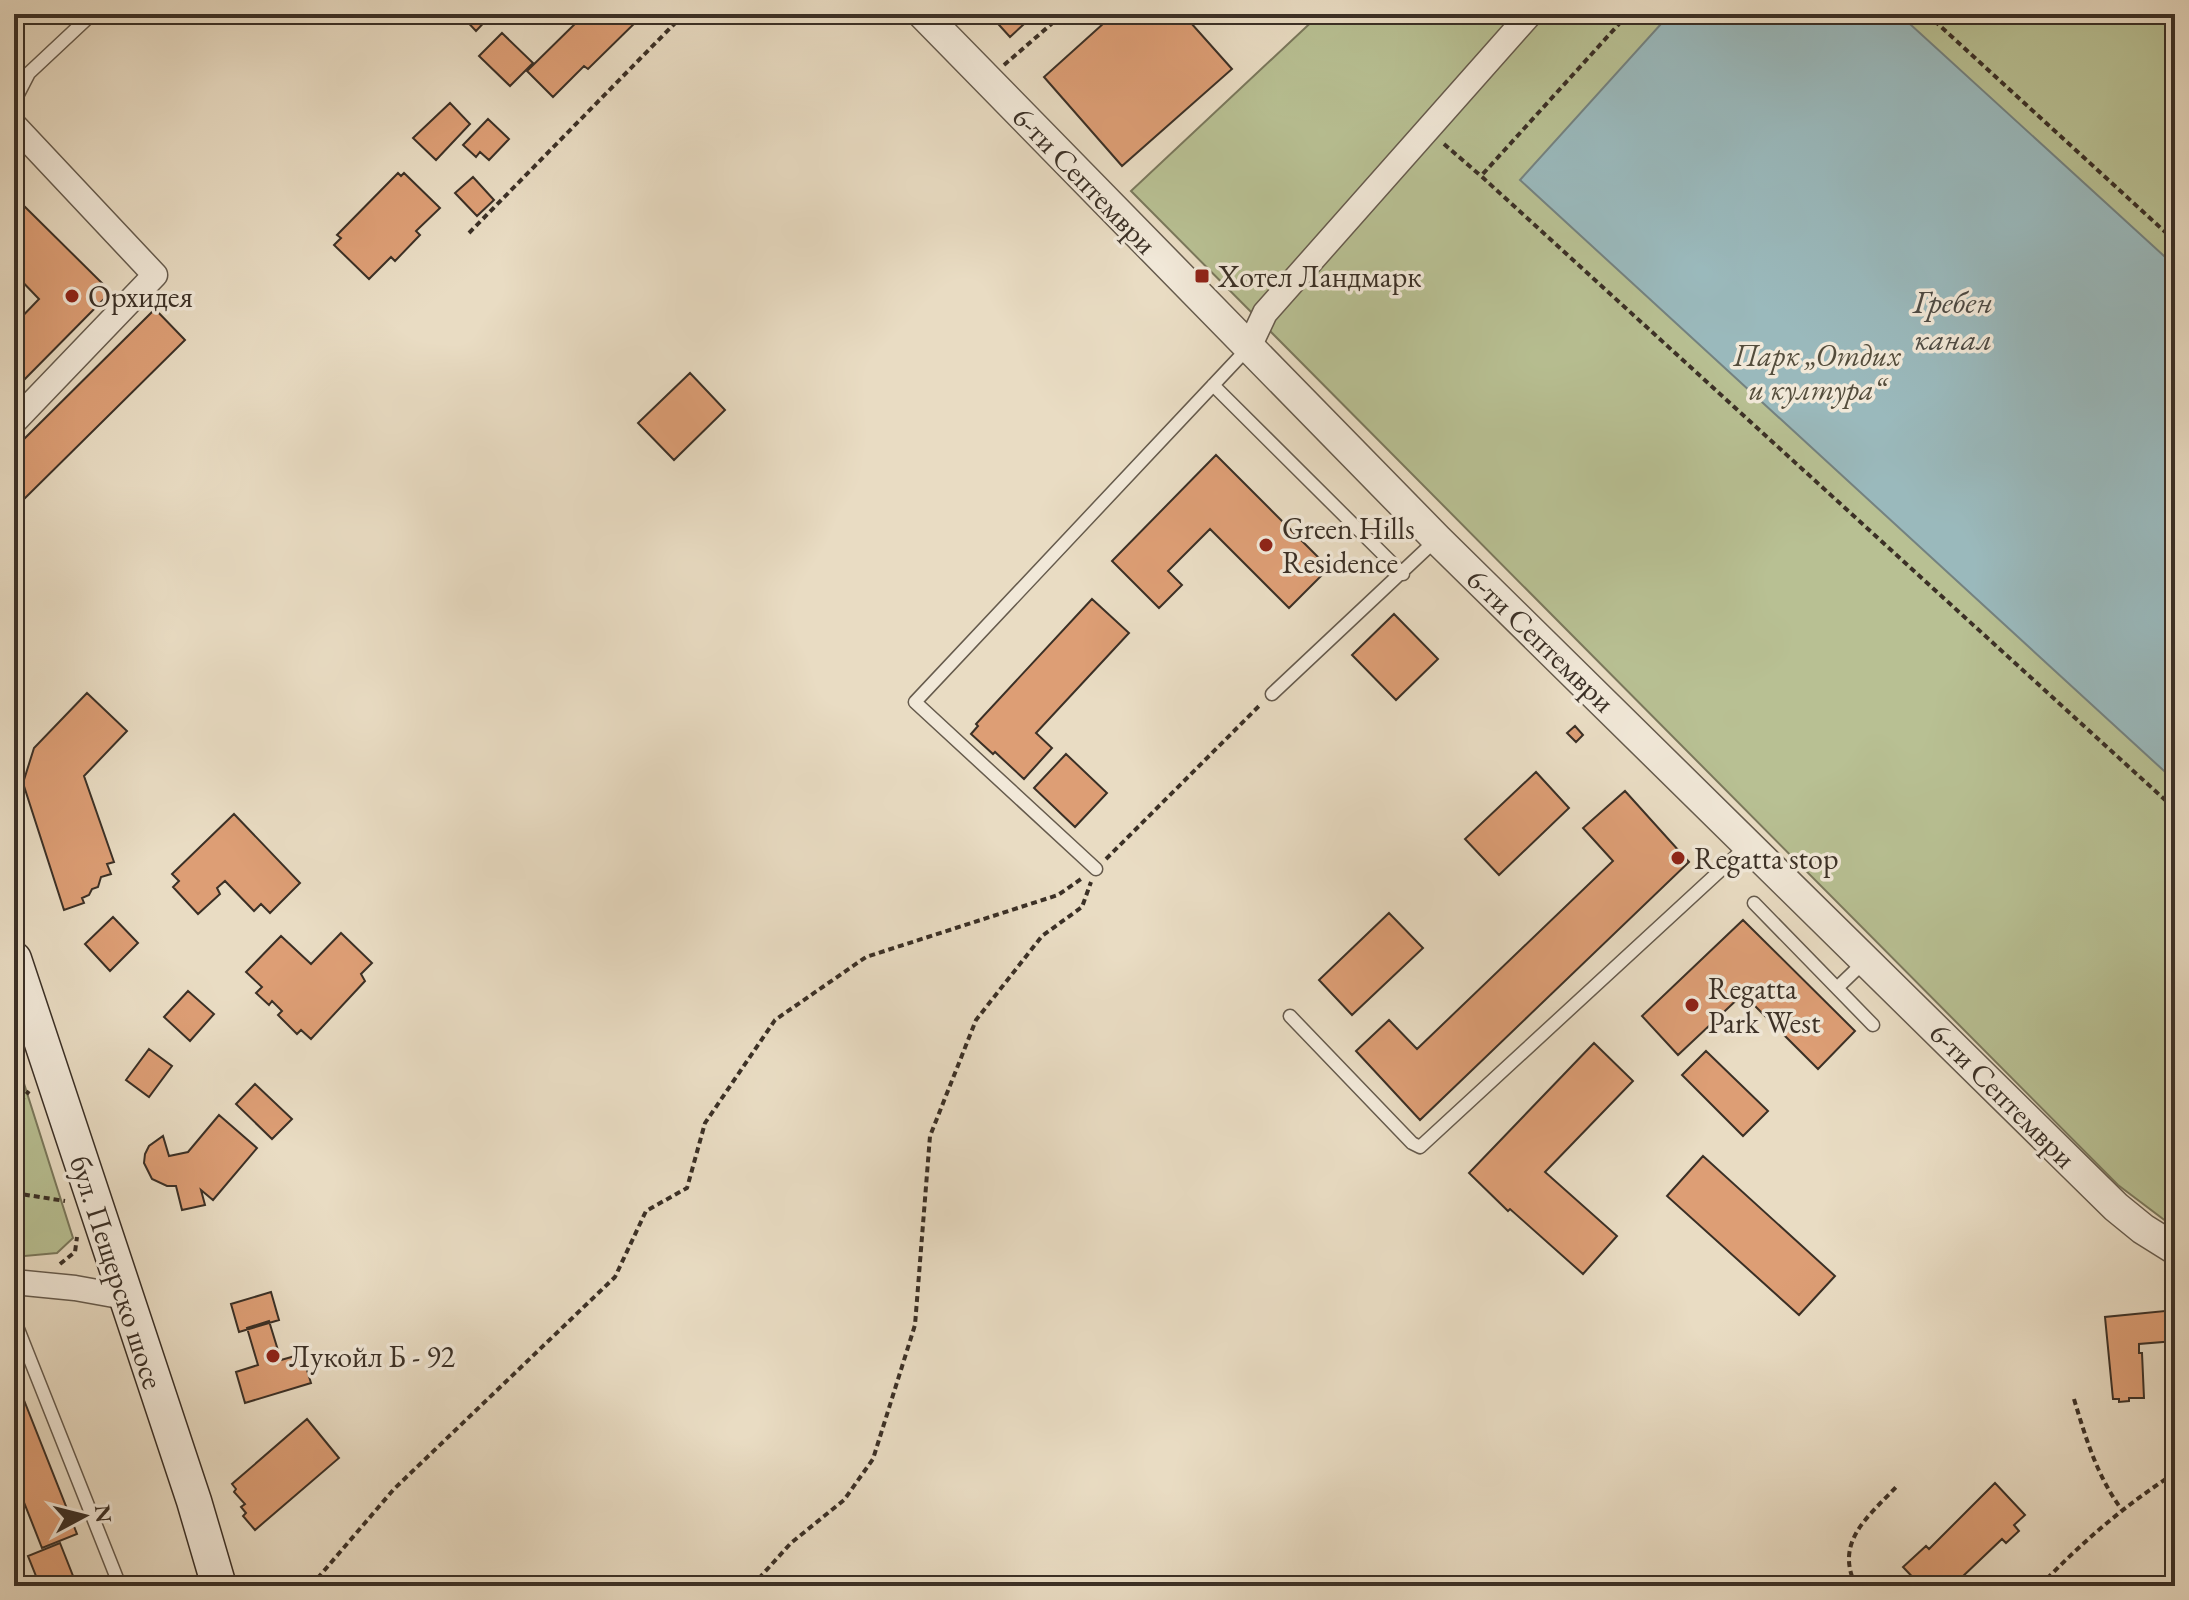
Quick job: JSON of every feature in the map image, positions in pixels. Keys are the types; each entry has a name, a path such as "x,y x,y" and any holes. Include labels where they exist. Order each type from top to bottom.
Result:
{"main road":[{"name":"бул. Пещерско шосе","path":"16,974 194,1501 219,1586"}],"street":[{"name":"6-ти Септември","path":"923,14 1437,539 2116,1207 2175,1249"},
{"path":"1249,347 1265,313 1530,14"},
{"path":"14,125 155,275 14,422"},
{"path":"14,1282 125,1297"}],"lane":[{"path":"14,102 29,73 92,14"},
{"path":"1096,869 915,702 1249,347"},
{"path":"1213,385 1403,574"},
{"path":"1272,694 1437,539"},
{"path":"1290,1016 1412,1143 1420,1147 1750,844"},
{"path":"1754,903 1873,1025"},
{"path":"1837,988 1867,960"},
{"path":"14,1319 120,1586"}],"path":[{"path":"469,233 684,14"},
{"path":"987,79 1063,14"},
{"path":"1481,176 1628,14"},
{"path":"1927,14 2175,241"},
{"path":"1428,130 2175,809"},
{"path":"311,1586 394,1489 615,1277 646,1211 687,1188 705,1123 775,1020 866,957 1058,895 1096,869 1272,694"},
{"path":"752,1586 791,1543 844,1500 873,1459 915,1325 930,1136 976,1020 1042,936 1082,907 1096,869"},
{"path":"14,1110 31,1089 35,1103"},
{"path":"61,1187 69,1213"},
{"path":"14,1193 65,1201"},
{"path":"55,1265 66,1262 75,1252 77,1237 73,1225"},
{"path":"2074,1399 2089,1451 2106,1488 2122,1510"},
{"path":"2040,1586 2122,1510 2175,1473"},
{"path":"1856,1586 1850,1574 1848,1551 1857,1529 1896,1487"}],"green space":[{"name":"Парк „Отдих и култура“","path":"1320,14 2175,14 2175,1228 2118,1185 1131,191"},
{"path":"14,1052 73,1238 57,1253 14,1257"}],"water":[{"name":"Гребен канал","path":"1670,14 1899,14 2175,266 2175,781 1520,180"}],"building":[{"path":"460,14 492,14 476,31"},
{"path":"585,14 644,14 588,69 584,66 553,97 527,71"},
{"path":"992,14 1035,14 1010,37"},
{"path":"1114,14 1183,14 1232,69 1122,166 1044,77"},
{"path":"502,33 533,63 510,86 479,56"},
{"path":"450,103 470,124 436,160 413,138"},
{"path":"488,119 509,139 489,160 480,152 476,157 463,145"},
{"path":"398,173 401,176 404,173 440,208 416,231 420,235 395,261 391,257 369,279 334,245 341,238 337,235"},
{"path":"473,177 494,200 477,216 455,193"},
{"name":"Орхидея","path":"14,196 111,292 14,390 14,325 39,299 14,273"},
{"path":"155,309 185,340 14,509 14,449"},
{"path":"690,373 725,410 674,460 638,423"},
{"name":"Green Hills Residence","path":"1216,455 1329,568 1289,608 1210,529 1168,571 1182,585 1159,608 1112,561"},
{"path":"1092,599 1129,633 1036,733 1052,748 1024,779 971,734 978,726 976,724"},
{"path":"1394,614 1438,659 1396,700 1352,655"},
{"path":"87,693 127,731 84,776 114,862 107,864 111,874 101,877 98,887 82,898 84,903 64,910 23,783 34,748"},
{"path":"1575,726 1583,735 1576,742 1567,733"},
{"path":"1066,754 1107,793 1075,827 1034,788"},
{"path":"1536,772 1569,808 1499,875 1465,839"},
{"path":"1625,791 1689,862 1420,1120 1356,1051 1389,1020 1417,1049 1613,861 1583,828"},
{"path":"234,814 300,883 270,913 261,904 254,911 225,881 217,888 220,894 198,914 173,887 179,881 172,874"},
{"path":"1389,913 1423,948 1352,1015 1319,980"},
{"path":"113,917 138,943 110,971 85,944"},
{"name":"Regatta Park West","path":"1743,920 1855,1031 1818,1069 1743,994 1678,1055 1642,1016"},
{"path":"341,933 372,963 361,974 365,981 311,1039 301,1030 297,1034 278,1015 282,1011 272,1001 269,1005 256,993 262,987 246,972 281,936 311,964"},
{"path":"188,991 214,1014 190,1041 164,1017"},
{"path":"1594,1043 1633,1081 1545,1172 1617,1236 1583,1274 1510,1209 1508,1211 1469,1173"},
{"path":"149,1049 172,1066 149,1097 126,1080"},
{"path":"1706,1051 1768,1111 1743,1136 1682,1075"},
{"path":"255,1084 292,1119 272,1139 236,1104"},
{"path":"219,1115 257,1148 213,1200 201,1190 205,1205 182,1210 176,1186 167,1186 152,1179 144,1163 145,1154 149,1146 163,1136 169,1156 188,1152"},
{"path":"1703,1156 1835,1276 1799,1315 1667,1196"},
{"path":"271,1292 279,1320 239,1332 231,1304"},
{"path":"2175,1310 2175,1341 2139,1344 2144,1398 2119,1402 2119,1399 2113,1399 2105,1317"},
{"path":"269,1321 281,1360 302,1354 311,1383 245,1403 236,1372 258,1365 247,1328"},
{"path":"16,1380 77,1534 42,1548 14,1477"},
{"path":"307,1419 339,1458 255,1530 243,1516 246,1513 241,1507 245,1504 234,1492 236,1489 232,1484"},
{"path":"1995,1483 2025,1515 2014,1525 2019,1531 2006,1543 2002,1539 1960,1579 1960,1586 1921,1586 1903,1567 1926,1546 1929,1549"},
{"path":"60,1543 77,1586 40,1586 28,1556"}],"place":[{"name":"Хотел Ландмарк","path":"1202,276"},
{"name":"Орхидея","path":"72,296"},
{"name":"Green Hills Residence","path":"1266,545"},
{"name":"Regatta stop","path":"1678,858"},
{"name":"Regatta Park West","path":"1692,1005"},
{"name":"Лукойл Б - 92","path":"273,1356"}]}
